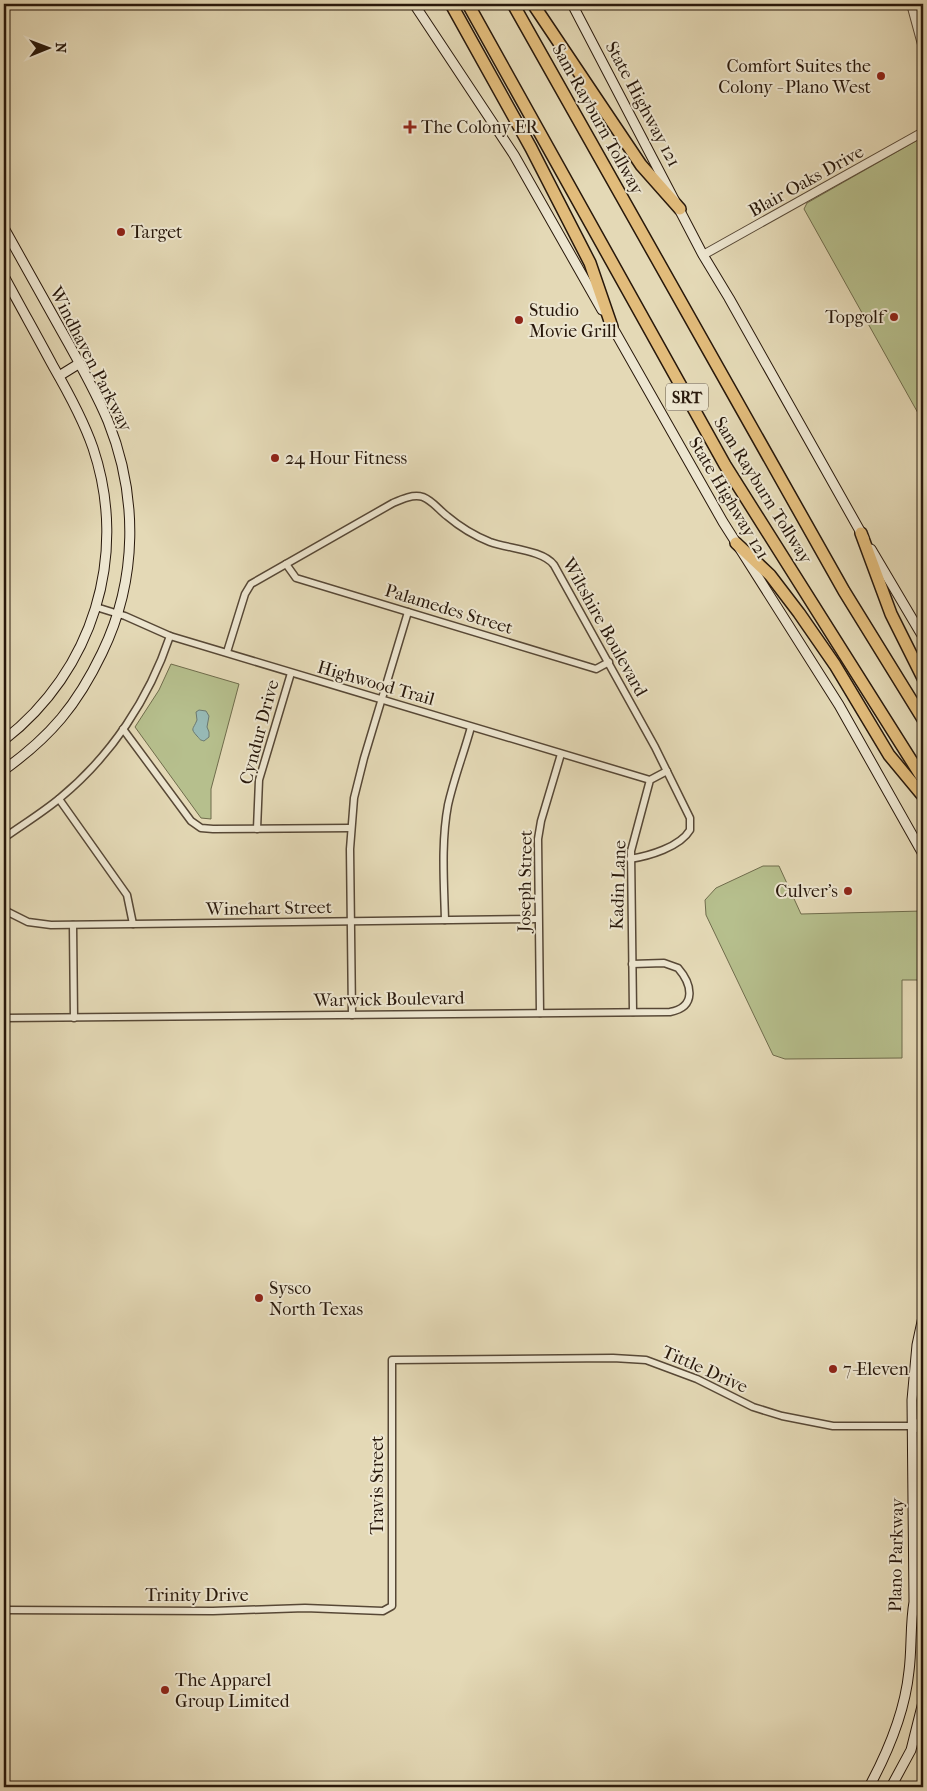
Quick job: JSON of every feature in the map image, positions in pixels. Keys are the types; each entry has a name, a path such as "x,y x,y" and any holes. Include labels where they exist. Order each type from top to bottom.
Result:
{"highway":[{"path":"452,4 531,148 590,263 612,327"},
{"name":"Sam Rayburn Tollway","path":"468,4 725,465 923,779"},
{"name":"Sam Rayburn Tollway","path":"513,4 844,591 923,720"},
{"path":"533,4 641,165 680,209"},
{"path":"861,533 891,614 923,678"},
{"path":"736,543 770,575 799,613 835,666 889,755 923,796"}],"main road":[{"name":"State Highway 121","path":"414,4 509,147 736,543 839,704 923,854"},
{"name":"State Highway 121","path":"572,4 703,255 861,533 923,637"},
{"name":"Windhaven Parkway","path":"4,228 80,363 108,420 121,458 127,488 131,531 130,559 124,593 118,614 94,670 72,706 42,740 4,770"},
{"name":"Windhaven Parkway","path":"4,276 59,376 89,437 103,491 108,530 105,573 96,607 77,653 57,685 26,722 4,740"},
{"path":"59,376 80,363"},
{"name":"Plano Parkway","path":"869,1787 895,1730 909,1671 914,1602 912,1426 914,1373 923,1317"},
{"path":"892,1787 911,1750 923,1702"}],"street":[{"path":"911,4 923,48"},
{"name":"Blair Oaks Drive","path":"703,255 923,132"},
{"name":"Wiltshire Boulevard","path":"227,652 247,588 253,582 400,500 413,496 424,497 448,517 479,537 510,548 543,555 551,560 609,662 689,814 691,825 689,831 682,839 650,856 630,859"},
{"name":"Palamedes Street","path":"286,564 296,578 408,612 596,669 609,662"},
{"name":"Highwood Trail","path":"96,607 118,614 170,636 650,780"},
{"path":"352,1015 351,828 357,784 408,612"},
{"path":"4,838 59,799 98,761 123,729 153,680 170,636"},
{"name":"Cyndur Drive","path":"258,829 259,780 291,673"},
{"path":"445,920 444,854 446,822 450,796 472,727"},
{"path":"123,729 195,825 206,829 351,828"},
{"name":"Joseph Street","path":"540,1013 538,839 541,821 561,754"},
{"path":"650,780 667,770"},
{"name":"Kadin Lane","path":"633,1012 630,859 632,843 650,780"},
{"path":"59,799 128,895 134,924"},
{"name":"Winehart Street","path":"4,910 36,924 73,925 538,919"},
{"path":"73,925 74,1018"},
{"name":"Warwick Boulevard","path":"4,1018 633,1012 677,1011 686,1004 690,996 689,989 683,976 674,965 654,963 632,964"},
{"name":"Tittle Drive","path":"392,1360 613,1358 646,1360 697,1379 753,1407 782,1416 832,1426 912,1426"},
{"name":"Travis Street","path":"389,1608 392,1606 392,1360"},
{"path":"912,1426 923,1421"},
{"path":"912,1426 923,1430"},
{"name":"Trinity Drive","path":"4,1610 213,1611 305,1608 384,1611 389,1608"}],"green space":[{"name":"Topgolf","path":"923,137 923,422 804,209 807,203"},
{"path":"171,664 239,684 211,789 211,819 201,818 135,727 159,690"},
{"path":"763,866 779,866 801,914 923,911 923,980 902,980 902,1058 785,1059 773,1055 706,915 705,900 716,888"}],"water":[{"path":"199,710 206,711 209,716 207,727 209,737 204,741 200,740 193,730 197,720 196,712"}],"place":[{"name":"Comfort Suites the Colony - Plano West","path":"881,76"},
{"name":"The Colony ER","path":"410,127"},
{"name":"Target","path":"121,232"},
{"name":"Topgolf","path":"894,317"},
{"name":"Studio Movie Grill","path":"519,320"},
{"name":"24 Hour Fitness","path":"275,458"},
{"name":"Culver's","path":"848,891"},
{"name":"Sysco North Texas","path":"259,1298"},
{"name":"7-Eleven","path":"833,1369"},
{"name":"The Apparel Group Limited","path":"165,1690"}]}
